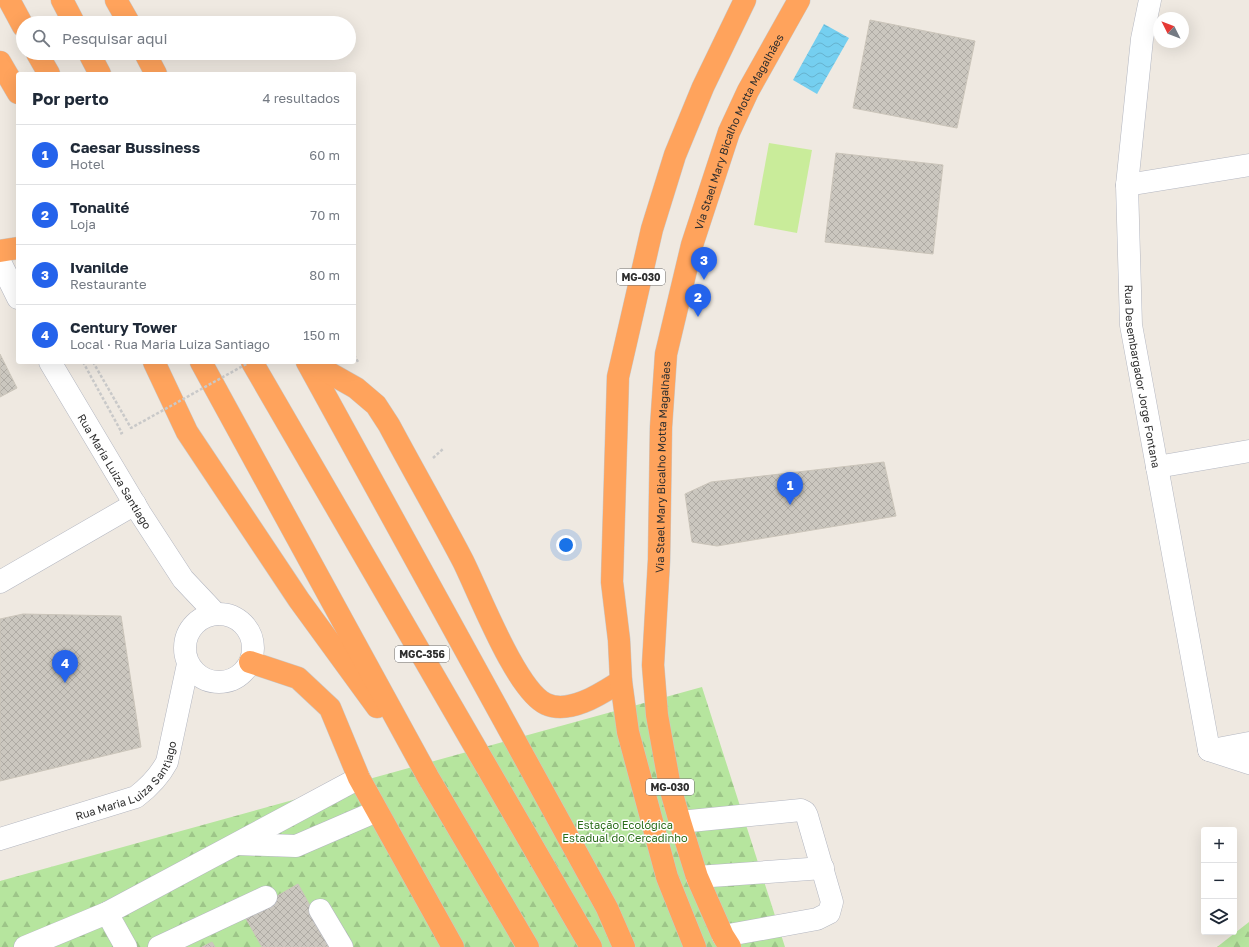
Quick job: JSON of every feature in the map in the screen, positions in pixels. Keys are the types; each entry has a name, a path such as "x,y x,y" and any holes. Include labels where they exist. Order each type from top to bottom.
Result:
{"highway":[{"path":"9,0 18,16"},
{"path":"62,0 70,16"},
{"path":"116,0 125,16"},
{"name":"MG-030","path":"694,947 666,877 628,732 621,681 619,640 612,582 618,377 652,229 678,148 703,87 745,0"},
{"name":"Via Stael Mary Bicalho Motta Magalhães","path":"727,941 698,877 680,822 670,786 658,722 653,665 659,560 661,426 666,354 692,245 729,132 748,91 799,0"},
{"path":"41,60 47,72"},
{"path":"93,60 99,72"},
{"path":"149,60 155,72"},
{"path":"0,62 16,90"},
{"path":"0,251 16,248"},
{"path":"155,364 187,432 300,600 428,777"},
{"path":"202,364 428,777 528,947"},
{"name":"MGC-356","path":"252,364 591,947"},
{"name":"MGC-356","path":"309,364 607,908 624,947"},
{"path":"312,364 356,388 376,404 463,562 510,660 520,678 532,693 546,704 560,708 591,699 621,681"},
{"path":"250,662 298,678 330,708 359,778 453,947"}],"street":[{"name":"Rua Desembargador Jorge Fontana","path":"1150,0 1142,39 1127,185 1130,325 1209,750"},
{"path":"1127,185 1249,165"},
{"path":"0,262 16,294"},
{"name":"Rua Maria Luiza Santiago","path":"51,364 135,504 183,579 216,614"},
{"path":"1157,467 1249,451"},
{"path":"0,582 135,504"},
{"name":"Rua Maria Luiza Santiago","path":"183,579 195,623"},
{"path":"216,614 228,615 238,620 247,628 252,639 253,650 250,662 244,672 225,682 203,680 194,673 184,654 184,642 188,632 195,623 204,616 216,614"},
{"name":"Rua Maria Luiza Santiago","path":"0,839 136,797 149,787 160,775 167,762 188,664"},
{"path":"1209,750 1249,743"},
{"path":"1209,750 1249,763"},
{"path":"25,947 107,913 359,778"},
{"path":"680,822 801,810 805,812 807,816 832,902 829,913 817,919 727,941"},
{"path":"237,844 296,846 377,811"},
{"path":"698,877 823,868"},
{"path":"159,947 266,897"},
{"path":"320,910 342,947"},
{"path":"107,913 126,947"}],"path":[{"path":"84,364 122,433"},
{"path":"95,364 131,428 247,364"}],"green space":[{"path":"769,143 812,150 797,233 754,225"},
{"name":"Estação Ecológica Estadual do Cercadinho","path":"702,687 785,947 0,947 0,881"},
{"path":"1249,922 1249,947 1217,947 1232,935 1237,935 1237,931"}],"water":[{"path":"824,24 849,38 817,94 793,80"}],"building":[{"path":"870,20 975,41 957,128 853,108"},
{"path":"836,153 943,165 933,254 825,242"},
{"path":"0,354 17,388 0,397"},
{"path":"884,462 896,516 717,546 692,542 685,494 711,482"},
{"path":"23,614 121,616 141,747 0,781 0,619"},
{"path":"298,884 333,947 262,947 244,915"},
{"path":"212,942 215,947 202,947"}],"place":[{"name":"Ivanilde","path":"704,280"},
{"name":"Tonalité","path":"698,317"},
{"name":"Caesar Bussiness","path":"790,505"},
{"name":"Century Tower","path":"65,683"}]}
